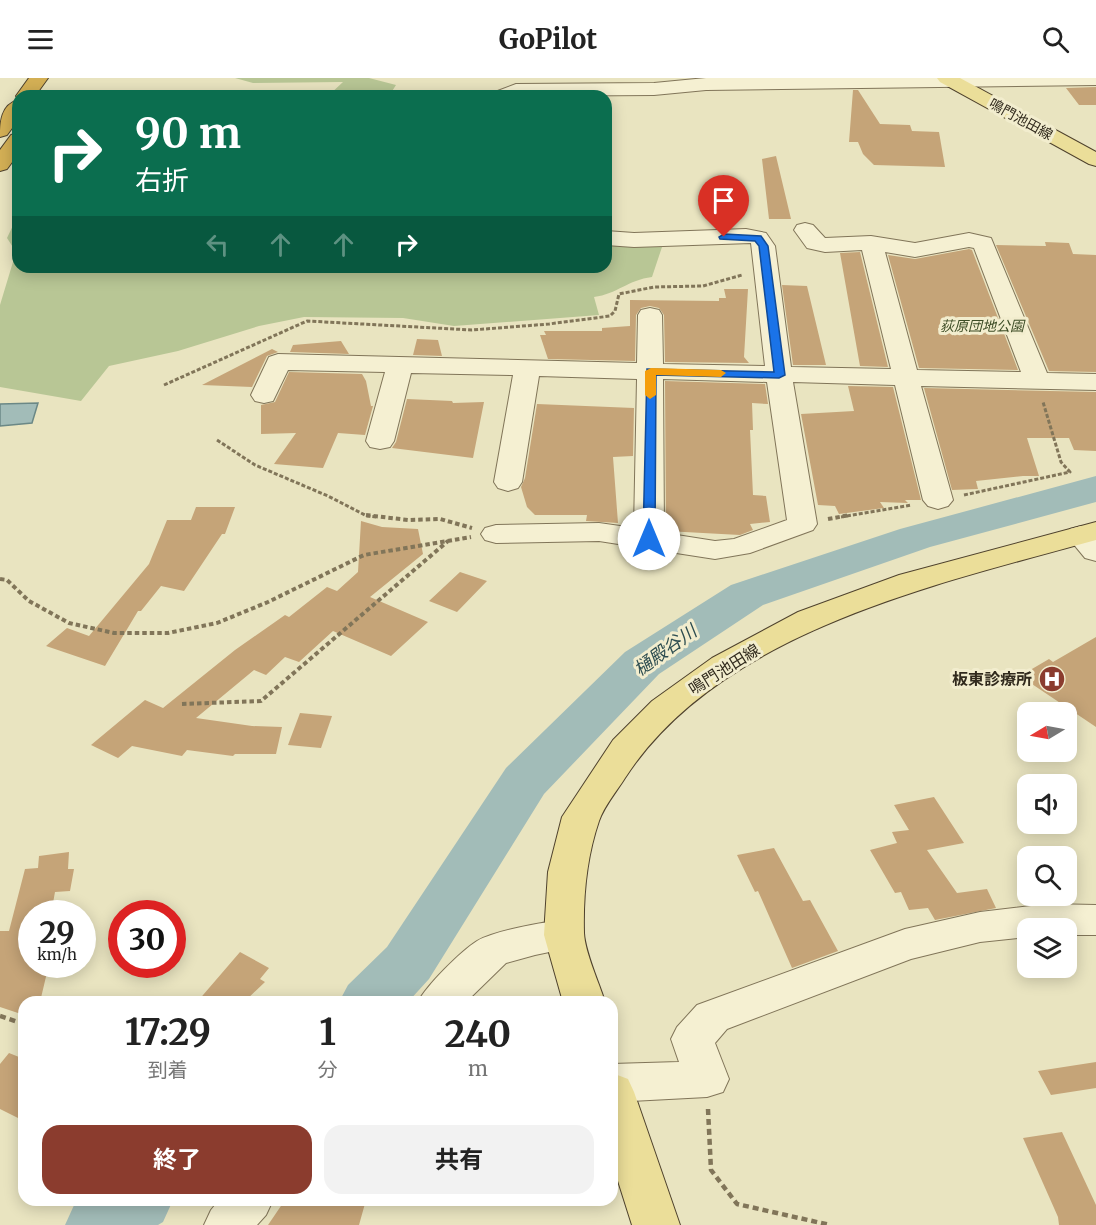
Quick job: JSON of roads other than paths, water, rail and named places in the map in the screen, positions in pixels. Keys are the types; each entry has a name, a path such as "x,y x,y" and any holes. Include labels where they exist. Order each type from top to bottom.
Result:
{"highway":[{"path":"0,131 12,114"},
{"path":"0,165 12,148"}],"main road":[{"name":"鳴門池田線","path":"950,80 1096,160"},
{"name":"鳴門池田線","path":"582,996 564,935 567,872 581,817 626,749 664,709 724,665 809,620 910,582 1091,539"},
{"path":"618,1110 656,1225"}],"street":[{"path":"516,90 643,89 706,84 1096,80"},
{"path":"804,230 815,243 825,245 871,243 915,250 969,240 982,243 1037,381"},
{"path":"496,534 599,532 715,550 739,547 802,524 779,375 764,246 758,238 746,236 634,240 612,238"},
{"path":"871,243 938,500"},
{"path":"649,539 650,315"},
{"path":"264,395 278,362 1096,382"},
{"path":"380,441 400,364"},
{"path":"508,482 527,368"},
{"path":"618,1083 707,1079 692,1039 712,1017 905,945 1002,924 1048,919 1096,920"},
{"path":"445,996 492,952 535,939 564,935"},
{"path":"228,1225 244,1206"}],"water":[{"path":"38,403 32,423 0,426 0,404"}],"waterway":[{"name":"樋殿谷川","path":"376,996 408,963 525,781 642,663 747,595 915,538 1096,489"},
{"name":"樋殿谷川","path":"100,1225 130,1206"}],"place":[{"name":"板東診療所","path":"1052,679"}],"park label":[{"name":"荻原団地公園","path":"982,326"}]}
